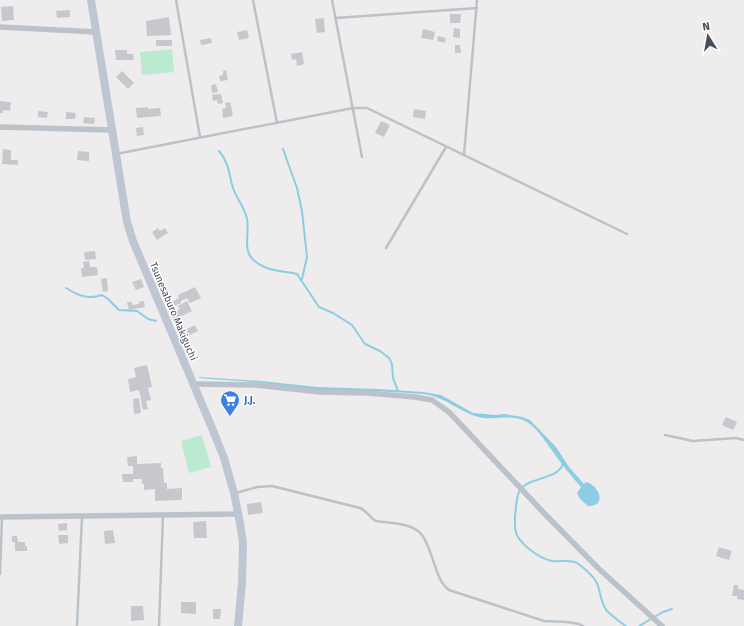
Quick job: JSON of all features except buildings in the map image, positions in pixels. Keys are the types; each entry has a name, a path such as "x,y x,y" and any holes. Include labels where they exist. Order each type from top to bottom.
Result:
{"street":[{"name":"Tsunesaburo Makiguchi","path":"90,0 125,211 132,236 217,440 239,514 243,544 243,568 238,626"},
{"path":"0,27 96,32"},
{"path":"0,127 112,130"},
{"path":"194,384 256,385 320,392 367,393 415,397 432,400 449,412 599,569 662,626"},
{"path":"1,517 239,514"}],"lane":[{"path":"176,0 200,137"},
{"path":"253,0 277,123"},
{"path":"332,0 362,156"},
{"path":"464,155 477,0"},
{"path":"336,18 477,8"},
{"path":"116,154 353,108 367,108 627,234"},
{"path":"386,248 446,147"},
{"path":"665,435 693,441 736,438 744,440"},
{"path":"234,493 252,488 272,486 360,508 367,511 372,519 376,521 404,525 416,530 422,535 443,584 449,590 544,621 567,622 583,626"},
{"path":"159,626 163,515"},
{"path":"76,626 82,516"},
{"path":"0,574 1,517"}],"green space":[{"path":"172,49 174,72 142,75 140,52"},
{"path":"202,435 211,467 189,473 181,441"}],"water":[{"path":"199,377 261,381 317,387 423,392 441,395 473,413 496,415 504,414 522,417 530,420 556,447 569,467 584,484 586,482 595,487 599,496 598,503 588,506 580,499 577,493 581,487 537,431 521,419 479,417 465,412 431,395 310,390 263,383"}],"waterway":[{"path":"283,149 297,188 302,211 307,257 302,279"},
{"path":"219,151 227,164 233,188 246,215 248,225 247,248 251,258 265,267 297,274 319,307 333,313 352,325 365,344 380,351 389,358 392,364 393,378 398,391"},
{"path":"66,288 74,293 87,297 102,295 119,310 137,311 148,319 156,321"},
{"path":"563,463 560,469 555,473 528,483 519,492 515,516 517,535 528,548 543,558 552,561 574,562 582,567 597,583 604,607 626,626"},
{"path":"639,626 663,612 672,609"}],"place":[{"name":"J.J.","path":"230,417"}]}
